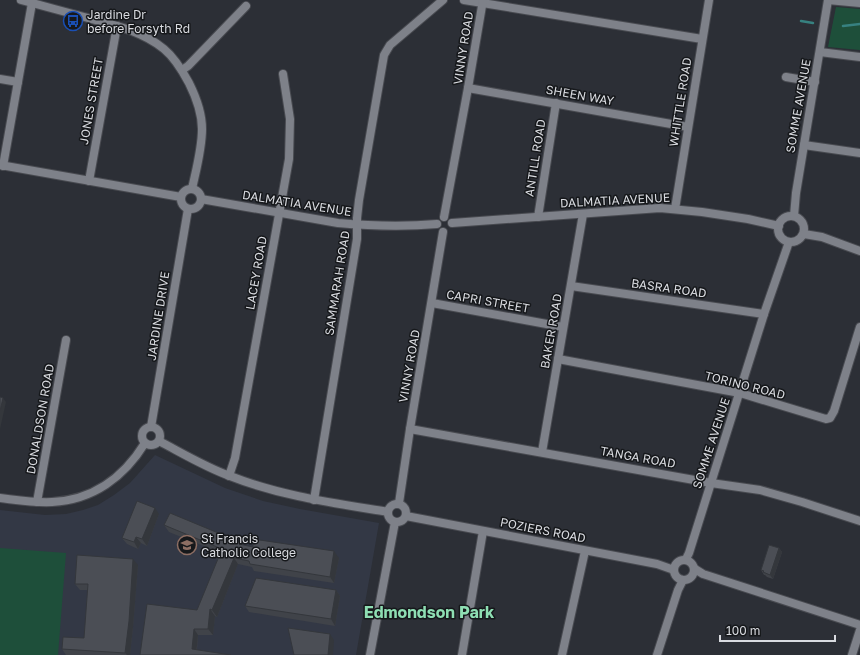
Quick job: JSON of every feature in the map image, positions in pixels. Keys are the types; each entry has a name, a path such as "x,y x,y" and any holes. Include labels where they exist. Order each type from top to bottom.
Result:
{"street":[{"path":"21,0 117,26 144,36 164,49 175,60 182,70 197,101 202,129 192,189"},
{"name":"SAMMARAH ROAD","path":"314,500 357,239 359,200 385,52 390,45 443,0"},
{"path":"464,0 482,1 702,39"},
{"name":"WHITTLE ROAD","path":"675,209 709,0"},
{"path":"828,0 860,4"},
{"name":"SOMME AVENUE","path":"794,216 794,205 828,0"},
{"name":"VINNY ROAD","path":"444,217 468,88 482,1"},
{"path":"32,3 1,166 181,197"},
{"path":"182,70 188,66 245,5"},
{"name":"JONES STREET","path":"89,181 117,26"},
{"path":"820,52 860,57"},
{"name":"LACEY ROAD","path":"229,476 235,458 289,159 290,119 283,74"},
{"path":"786,78 815,82"},
{"path":"0,79 18,82"},
{"name":"SHEEN WAY","path":"468,88 688,127"},
{"name":"ANTILL ROAD","path":"538,217 556,103"},
{"path":"804,144 860,154"},
{"path":"192,189 198,192 201,199 198,206 195,208 188,208 182,204 181,197 185,191 192,189"},
{"name":"DALMATIA AVENUE","path":"201,199 357,225 402,226 437,224"},
{"name":"JARDINE DRIVE","path":"151,427 188,208"},
{"name":"DALMATIA AVENUE","path":"452,223 660,208 748,219 778,226"},
{"name":"BAKER ROAD","path":"542,452 583,214"},
{"path":"794,216 798,217 803,222 805,230 804,234 799,240 789,242 780,236 778,226 784,218 794,216"},
{"path":"444,217 449,218 452,223 450,230 443,232 438,229 437,224 439,219 444,217"},
{"name":"VINNY ROAD","path":"399,503 443,232"},
{"path":"804,234 822,237 860,251"},
{"name":"SOMME AVENUE","path":"686,559 712,483 764,314 789,242"},
{"name":"BASRA ROAD","path":"570,286 764,314"},
{"name":"CAPRI STREET","path":"432,303 563,327"},
{"name":"TORINO ROAD","path":"558,359 740,393 826,419 830,418 834,410 860,327"},
{"name":"DONALDSON ROAD","path":"37,502 66,340"},
{"path":"154,427 159,432 159,441 152,445 145,443 141,438 145,428 154,427"},
{"name":"TANGA ROAD","path":"410,429 712,483 760,490 860,521"},
{"path":"159,441 198,462 229,476 281,492 314,500 388,512"},
{"path":"0,498 37,502 66,501 82,497 96,491 115,479 127,468 145,443"},
{"path":"399,503 406,509 406,516 403,520 395,522 391,519 388,512 391,506 399,503"},
{"name":"POZIERS ROAD","path":"406,516 657,564 674,570"},
{"path":"370,655 395,522"},
{"path":"462,655 483,530"},
{"path":"562,655 585,551"},
{"path":"686,559 692,563 694,569 692,576 686,580 683,580 676,576 674,566 679,561 686,559"},
{"path":"694,569 703,574 860,625"},
{"path":"657,655 678,590 683,580"},
{"path":"852,655 860,630"}],"shaded area":[{"name":"St Francis Catholic College","path":"155,455 225,488 263,501 379,523 356,655 0,655 0,510 45,515 66,514 98,505 130,483"}],"green space":[{"path":"836,7 860,9 860,50 828,47"},
{"path":"0,548 66,553 58,655 0,655"}],"building":[{"path":"0,397 3,398 0,411"},
{"path":"137,501 155,508 142,539 136,537 134,542 122,538"},
{"path":"170,513 240,542 239,544 253,547 253,539 334,551 330,577 250,564 249,561 234,558 212,610 210,609 208,629 194,629 192,649 231,655 140,655 147,604 197,610 222,549 164,525"},
{"path":"769,545 779,548 770,575 761,570"},
{"path":"77,555 133,559 129,621 125,653 62,649 63,637 84,638 88,584 75,584"},
{"path":"256,578 336,590 331,619 245,606"},
{"path":"288,628 330,634 328,655 294,655"}],"waterway":[{"path":"801,21 813,23"},
{"path":"843,26 860,24"}],"place":[{"name":"Jardine Dr before Forsyth Rd","path":"73,21"},
{"name":"St Francis Catholic College","path":"187,545"}],"district":[{"name":"Edmondson Park","path":"429,612"}]}
